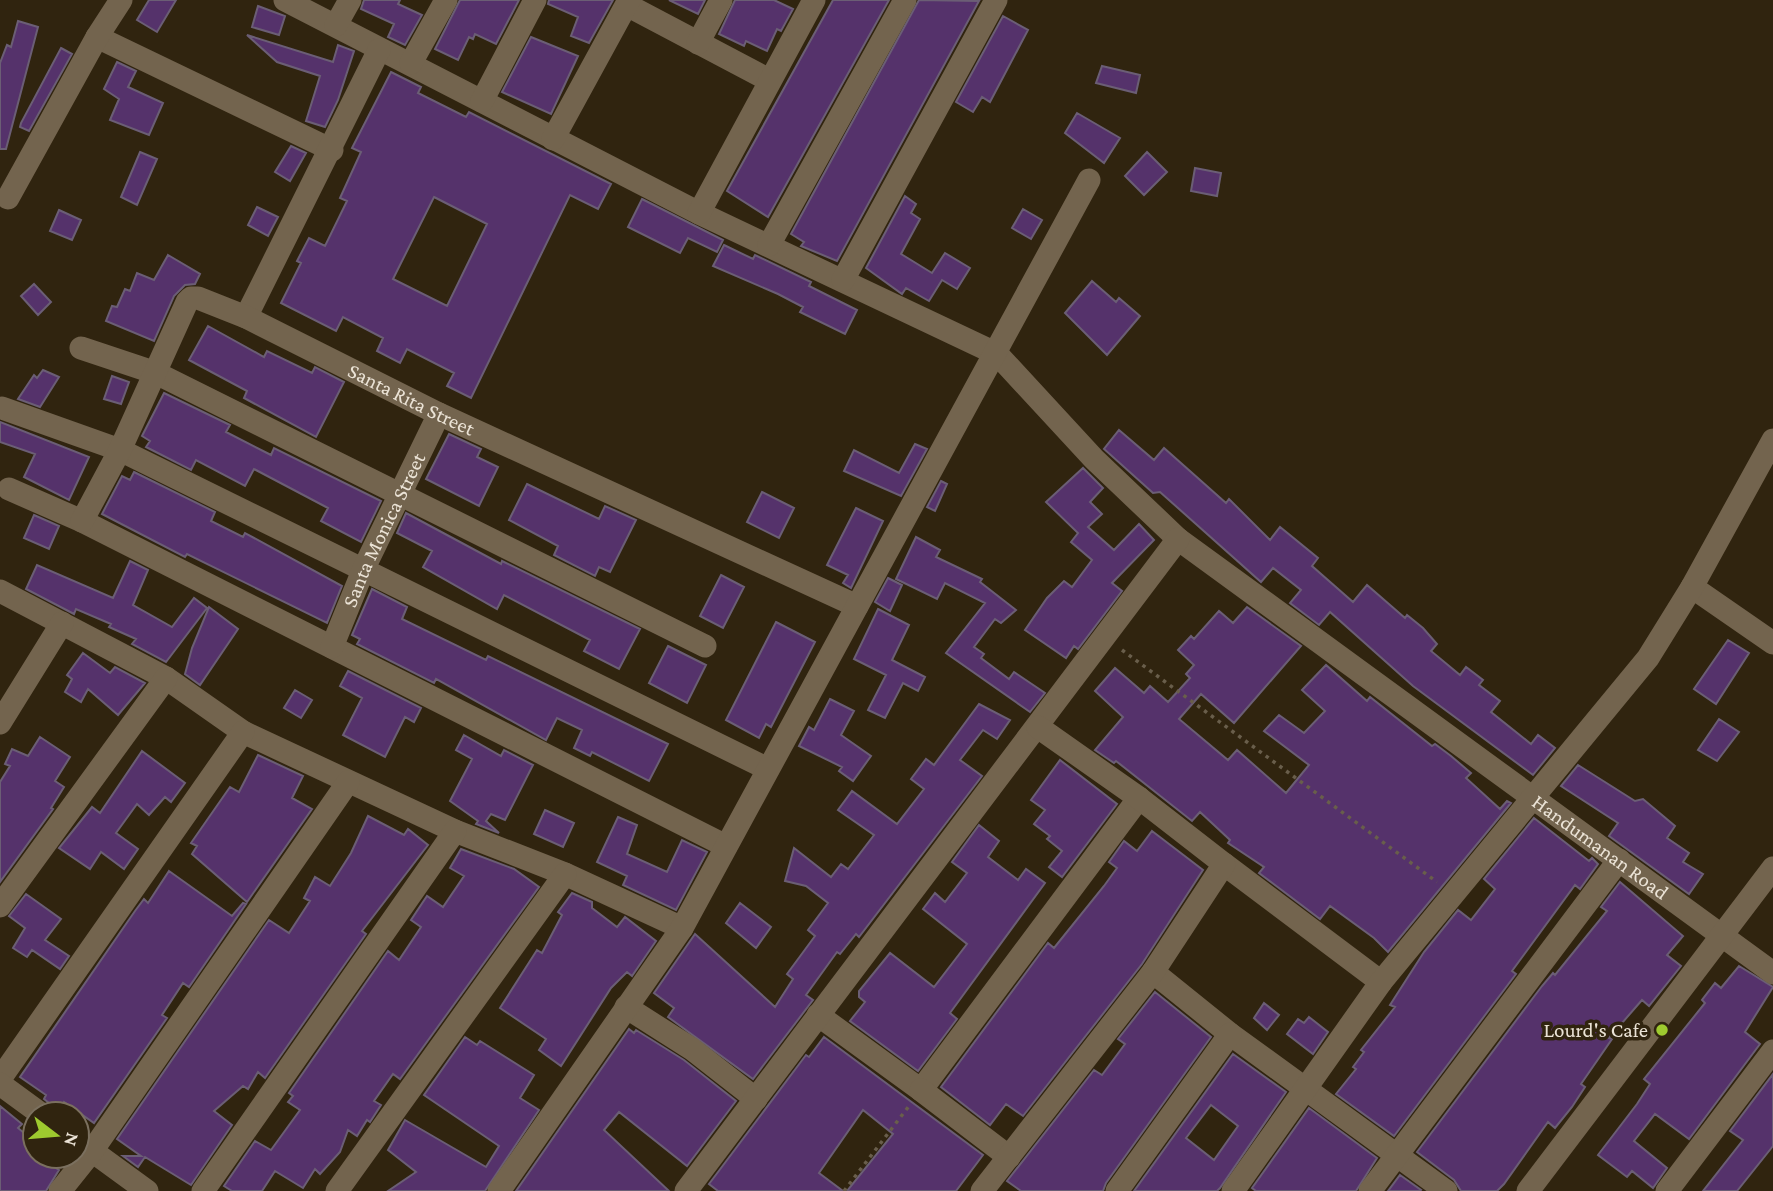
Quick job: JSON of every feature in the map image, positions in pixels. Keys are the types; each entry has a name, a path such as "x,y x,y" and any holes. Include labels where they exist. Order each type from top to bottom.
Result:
{"street":[{"path":"8,198 97,37 121,0"},
{"path":"285,0 699,213 997,354 1094,459 1178,539 1533,797 1452,892 1381,982 1308,1090 1233,1191"},
{"path":"336,25 350,0"},
{"path":"411,63 446,0"},
{"path":"482,101 535,0"},
{"path":"698,43 721,0"},
{"path":"699,213 814,0"},
{"path":"769,245 905,0"},
{"path":"843,280 996,0"},
{"path":"553,139 628,2 769,80"},
{"path":"97,37 332,149"},
{"path":"246,317 379,50"},
{"path":"499,1191 682,928 997,354 1089,180"},
{"name":"Santa Rita Street","path":"82,522 120,450 191,298 198,298 246,317 439,414 857,606"},
{"path":"81,348 156,373 705,646"},
{"path":"2,408 120,450 768,769"},
{"name":"Santa Monica Street","path":"332,647 364,568 439,414"},
{"name":"Handumanan Road","path":"1773,440 1692,587 1648,658 1533,797 1773,973"},
{"path":"9,489 82,522 726,846"},
{"path":"686,1191 1178,539"},
{"path":"1692,587 1773,643"},
{"path":"0,591 166,678 243,732 455,831 565,874 682,928"},
{"path":"0,723 62,623"},
{"path":"0,906 166,678"},
{"path":"1038,727 1139,798 1381,982"},
{"path":"24,1100 0,1081 243,732"},
{"path":"91,1138 348,782"},
{"path":"921,1090 1139,798"},
{"path":"203,1191 455,831"},
{"path":"1370,1191 1619,860"},
{"path":"982,1191 1153,972 1224,864"},
{"path":"1528,1191 1773,868"},
{"path":"337,1191 565,874"},
{"path":"1153,972 1230,1034 1446,1191"},
{"path":"626,1007 692,1048 756,1099"},
{"path":"818,1015 1009,1157"},
{"path":"1117,1191 1230,1034"},
{"path":"1667,1191 1773,1051"},
{"path":"91,1150 146,1191"},
{"path":"60,1191 72,1170"}],"path":[{"path":"1104,636 1452,892"},
{"path":"844,1191 921,1090"}],"building":[{"path":"149,0 176,0 157,32 137,20"},
{"path":"364,0 400,0 398,4 422,15 405,45 388,37 394,24 361,9"},
{"path":"460,0 519,0 496,44 475,34 473,39 469,37 458,60 435,49"},
{"path":"549,0 613,0 589,43 571,36 578,17 548,4"},
{"path":"669,0 705,0 698,14"},
{"path":"735,0 774,0 793,9 781,31 777,29 767,51 746,41 744,46 719,34"},
{"path":"833,0 889,0 768,217 727,191"},
{"path":"919,0 979,1 837,261 801,246 804,242 791,234"},
{"path":"258,6 285,16 279,35 252,27"},
{"path":"1003,16 1028,30 990,102 982,97 973,112 956,102"},
{"path":"18,21 38,27 6,149 0,149 0,63 7,45 11,47"},
{"path":"247,35 333,62 338,45 354,51 338,100 325,127 306,121 320,76 277,62"},
{"path":"531,37 578,56 551,114 502,92"},
{"path":"61,48 72,54 29,131 20,127 21,123"},
{"path":"117,62 136,71 128,87 163,103 149,135 110,120 119,99 104,89"},
{"path":"1102,66 1140,75 1136,93 1096,83"},
{"path":"391,72 421,87 418,93 466,117 469,112 611,184 598,209 570,195 471,398 447,386 454,373 407,349 400,363 377,351 383,338 343,317 336,331 281,303 301,263 297,261 309,238 325,246 347,201 340,198 361,152 352,148","holes":["434,197 487,224 447,306 393,279"]},
{"path":"1077,113 1120,138 1104,163 1065,133"},
{"path":"291,146 306,153 290,181 275,172"},
{"path":"140,152 157,159 137,205 121,197"},
{"path":"1147,152 1167,172 1144,195 1125,176"},
{"path":"1195,168 1221,173 1217,196 1191,191"},
{"path":"905,196 916,204 911,213 920,219 901,254 932,273 945,253 970,268 957,289 942,280 929,301 906,288 902,294 866,268"},
{"path":"642,199 723,240 717,252 688,238 680,253 628,227"},
{"path":"257,207 278,217 268,236 248,225"},
{"path":"1023,209 1042,220 1031,239 1012,228"},
{"path":"59,210 81,220 72,240 50,231"},
{"path":"724,245 753,259 755,255 811,282 809,286 857,310 845,334 800,312 803,307 778,294 713,266"},
{"path":"168,255 200,274 195,284 185,285 174,296 154,341 106,321 112,306 117,307 125,289 130,291 137,273 154,280"},
{"path":"1092,281 1116,302 1119,298 1140,316 1107,355 1065,313"},
{"path":"34,284 51,302 38,315 21,296"},
{"path":"208,326 264,357 267,351 312,373 315,367 344,382 316,437 244,398 247,391 189,360"},
{"path":"43,370 59,377 40,407 18,399 34,375 37,378"},
{"path":"112,376 129,382 121,404 104,399"},
{"path":"164,393 230,425 226,432 271,455 274,448 381,501 361,542 321,521 328,508 254,469 245,486 196,460 191,470 146,447 150,441 142,436"},
{"path":"0,422 89,457 69,500 24,477 35,454 0,442"},
{"path":"1119,430 1154,460 1164,448 1226,503 1229,499 1270,540 1280,527 1318,558 1312,566 1353,602 1367,585 1405,618 1407,615 1423,628 1437,644 1431,651 1460,675 1466,667 1483,680 1479,685 1500,701 1491,712 1531,744 1538,735 1555,748 1533,775 1413,686 1330,612 1319,625 1290,603 1301,590 1273,568 1261,582 1160,492 1153,493 1104,449"},
{"path":"449,434 481,449 477,457 498,467 479,506 426,479"},
{"path":"915,444 927,449 901,496 844,471 854,450 899,473"},
{"path":"1083,468 1103,488 1090,502 1102,514 1088,527 1114,550 1139,524 1154,540 1112,583 1122,591 1078,649 1074,646 1066,658 1025,630 1047,598 1064,581 1072,587 1092,560 1071,542 1078,533 1046,502"},
{"path":"134,472 215,512 211,521 243,537 245,533 342,586 327,623 187,554 185,557 102,514 122,476 130,480"},
{"path":"941,481 947,484 935,511 927,507"},
{"path":"527,484 599,519 605,506 636,520 610,572 599,567 595,576 554,555 558,546 509,520"},
{"path":"762,492 794,508 779,538 747,522"},
{"path":"856,508 883,521 851,588 843,583 848,575 827,565"},
{"path":"406,513 501,564 502,561 640,629 619,669 584,651 590,640 504,595 497,609 423,567 432,551 397,533"},
{"path":"34,515 59,526 49,549 24,538"},
{"path":"916,537 940,550 936,557 982,579 980,582 1016,610 1001,623 995,619 974,647 984,654 981,658 1009,679 1014,672 1045,693 1030,712 946,653 985,603 945,583 937,599 896,579"},
{"path":"130,561 148,570 133,605 172,627 194,598 207,608 166,662 132,644 136,639 109,627 111,624 76,609 74,614 26,589 37,565 113,598"},
{"path":"721,575 744,587 723,628 700,616"},
{"path":"888,578 902,585 890,611 875,602"},
{"path":"372,589 407,607 402,619 486,660 488,656 668,744 649,781 592,752 590,756 574,748 582,730 557,718 546,740 436,679 434,683 357,644 360,639 352,635"},
{"path":"209,607 238,629 200,685 185,674 192,648"},
{"path":"1247,607 1301,646 1234,723 1201,694 1179,719 1228,760 1237,750 1286,793 1309,765 1264,731 1279,715 1304,733 1325,711 1302,690 1326,665 1367,701 1370,697 1432,746 1435,744 1451,756 1471,773 1466,778 1500,809 1507,801 1511,803 1388,952 1374,938 1330,906 1320,919 1259,873 1264,867 1228,843 1230,840 1200,812 1192,821 1116,761 1114,763 1095,750 1123,717 1095,691 1115,668 1144,693 1150,686 1168,702 1190,678 1186,674 1194,665 1178,650 1191,636 1194,639 1219,611 1233,623"},
{"path":"878,609 909,625 892,660 925,677 918,691 903,683 885,718 868,710 886,675 854,659"},
{"path":"776,622 815,642 771,727 766,724 759,738 726,720"},
{"path":"1728,640 1749,653 1716,704 1694,689"},
{"path":"668,646 706,665 687,703 649,683"},
{"path":"83,653 110,673 115,667 145,683 118,715 88,689 81,702 65,692 72,679 67,675"},
{"path":"348,671 421,708 414,722 405,717 385,757 343,735 362,698 340,686"},
{"path":"295,690 312,700 301,718 284,708"},
{"path":"830,699 854,711 841,735 871,756 853,781 839,771 842,767 799,746 809,727 814,730"},
{"path":"979,704 1010,720 997,739 983,730 960,760 982,776 859,937 856,934 840,954 837,952 806,995 813,1000 753,1079 668,1017 674,1008 654,993 695,934 775,1007 793,979 787,974 815,936 808,930 828,903 806,886 785,881 794,848 831,877 841,864 848,869 874,835 838,810 852,791 897,824 924,789 911,779 926,759 934,765"},
{"path":"1719,719 1739,732 1717,761 1698,750"},
{"path":"464,735 501,756 504,750 533,765 505,820 491,814 486,821 499,833 476,824 478,821 450,801 472,759 456,750"},
{"path":"40,737 70,757 55,781 64,787 51,808 53,809 0,882 0,782 10,766 5,764 12,749 28,756"},
{"path":"142,751 185,783 171,802 165,797 149,815 137,804 116,833 138,849 124,869 101,852 90,869 59,848 92,807 100,813"},
{"path":"258,755 303,776 292,798 312,809 247,902 192,854 197,846 191,843 230,787 239,792"},
{"path":"1060,760 1117,804 1062,877 1049,867 1062,851 1047,839 1050,836 1034,824 1045,810 1031,800"},
{"path":"1578,765 1635,801 1643,799 1675,826 1667,838 1689,853 1683,862 1703,874 1689,894 1609,836 1618,823 1561,786"},
{"path":"545,810 574,823 563,847 534,834"},
{"path":"368,816 404,835 408,829 428,845 362,931 366,934 265,1078 258,1072 248,1089 243,1086 214,1111 232,1125 191,1185 145,1157 138,1167 123,1156 141,1156 117,1139 269,920 289,933 310,901 304,898 315,877 330,886 351,853"},
{"path":"618,817 637,825 627,854 667,872 682,840 707,852 676,910 623,885 627,876 597,862"},
{"path":"1534,818 1589,861 1592,858 1598,864 1580,889 1575,885 1512,971 1516,974 1394,1136 1336,1094 1356,1069 1353,1067 1364,1052 1361,1050 1395,1007 1390,1005 1424,952 1458,910 1471,920 1495,889 1484,879"},
{"path":"979,825 999,841 988,857 1018,880 1026,869 1045,883 950,1013 957,1019 918,1071 850,1021 865,1002 859,997 859,991 890,953 934,987 967,944 923,909 935,893 945,902 967,873 952,862"},
{"path":"1152,831 1203,870 1142,964 1023,1116 1006,1104 990,1125 941,1087 1048,943 1054,948 1104,886 1117,868 1109,862 1124,841 1137,851"},
{"path":"461,849 514,869 539,887 400,1079 393,1074 374,1101 381,1105 370,1122 367,1120 357,1136 348,1130 340,1152 320,1174 315,1169 303,1188 275,1171 262,1191 232,1191 224,1186 255,1141 271,1150 300,1110 288,1102 293,1096 289,1093 388,951 399,960 421,927 411,920 427,896 443,907 464,876 450,868"},
{"path":"169,871 232,916 243,903 246,904 189,987 183,983 162,1015 167,1018 94,1123 91,1121 91,1100 45,1100 46,1095 20,1077 135,911 144,899 148,903"},
{"path":"1620,882 1683,936 1667,955 1681,966 1649,1006 1642,1000 1609,1038 1612,1039 1581,1084 1585,1087 1572,1107 1555,1128 1548,1122 1504,1184 1497,1191 1461,1191 1454,1180 1417,1152 1542,986 1553,973 1555,975 1607,911 1601,907"},
{"path":"572,893 592,902 592,908 617,927 625,917 656,941 632,976 627,972 611,988 561,1066 539,1050 546,1039 500,1008 537,950 542,953 562,915 558,912"},
{"path":"26,894 61,919 45,940 69,956 60,969 32,950 27,957 13,948 25,928 9,916"},
{"path":"740,903 771,927 756,948 726,923"},
{"path":"1739,966 1773,987 1745,1032 1760,1044 1689,1139 1655,1114 1634,1141 1667,1168 1653,1188 1632,1171 1627,1177 1598,1155 1650,1084 1644,1079 1705,1003 1702,1000 1715,983 1721,988"},
{"path":"1155,992 1211,1037 1106,1183 1103,1191 1021,1191 1007,1181 1094,1070 1102,1075 1125,1044 1118,1039"},
{"path":"1264,1003 1279,1015 1267,1030 1254,1018"},
{"path":"1309,1017 1328,1032 1313,1054 1287,1034 1298,1019 1304,1023"},
{"path":"629,1029 634,1033 636,1030 684,1060 736,1101 687,1166 619,1112 604,1130 669,1191 516,1191"},
{"path":"465,1037 477,1045 480,1041 534,1075 520,1098 539,1110 485,1191 388,1191 416,1172 388,1150 405,1120 486,1167 499,1146 424,1095"},
{"path":"824,1037 983,1155 956,1191 847,1191 893,1134 863,1110 819,1173 843,1191 718,1191 709,1184 806,1055 809,1057"},
{"path":"1233,1054 1286,1092 1217,1191 1134,1191","holes":["1211,1105 1238,1126 1214,1160 1186,1138"]},
{"path":"1773,1074 1773,1146 1737,1191 1703,1191 1743,1140 1730,1131"},
{"path":"0,1106 21,1123 18,1128 21,1130 21,1170 59,1170 46,1191 0,1191"},
{"path":"1309,1108 1377,1158 1356,1191 1256,1191 1252,1188"},
{"path":"1400,1175 1421,1190 1388,1191"}],"place":[{"name":"Lourd's Cafe","path":"1662,1030"}]}
